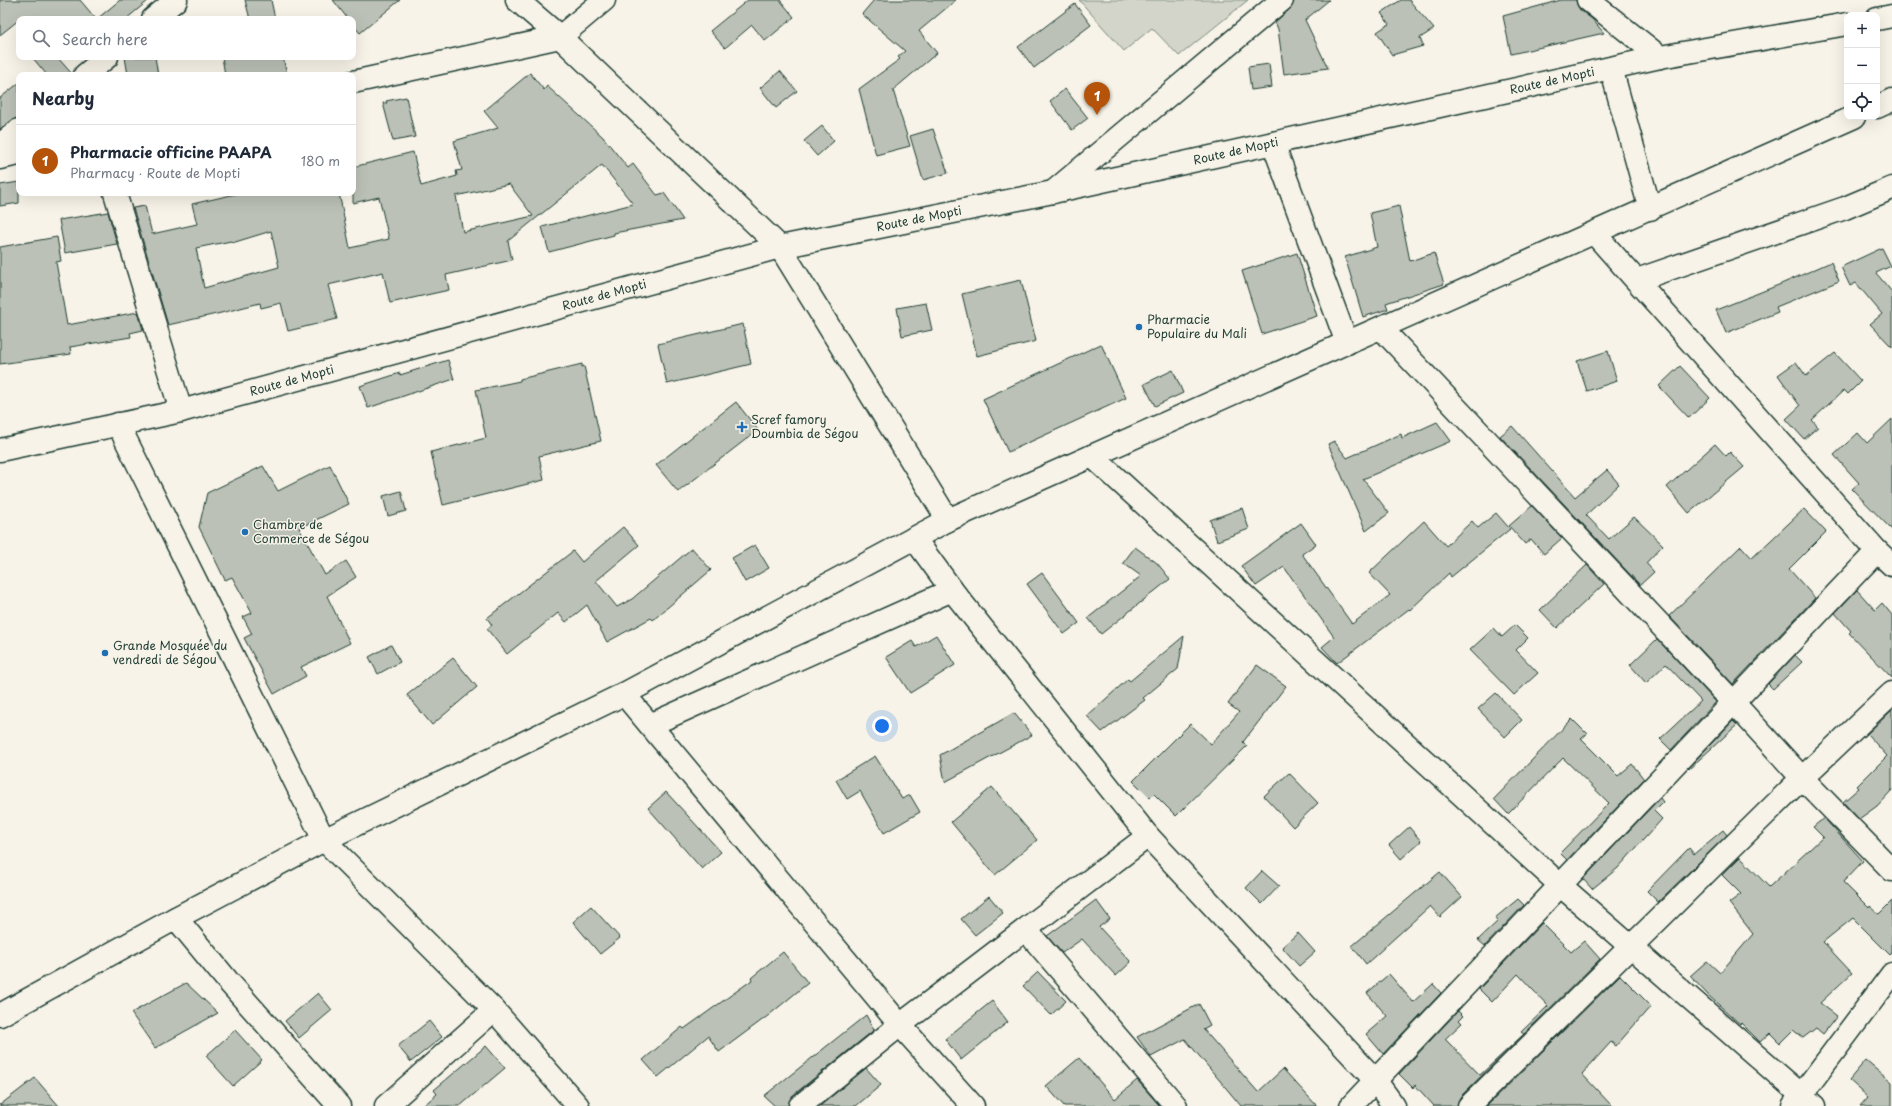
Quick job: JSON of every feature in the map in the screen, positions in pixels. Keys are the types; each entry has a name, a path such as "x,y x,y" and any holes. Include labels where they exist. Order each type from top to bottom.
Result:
{"main road":[{"path":"157,16 176,0"},
{"path":"517,0 560,37 780,248 948,520"},
{"path":"356,81 560,37 604,0"},
{"path":"1053,192 1282,0"},
{"path":"1588,0 1660,57"},
{"path":"1880,18 1892,16"},
{"name":"Route de Mopti","path":"0,450 181,411 780,248 1053,192 1660,57 1844,25"},
{"path":"89,72 103,60"},
{"path":"1611,68 1650,209"},
{"path":"1880,106 1892,100"},
{"path":"0,1015 176,918 324,840 624,694 948,520 1595,234 1847,120"},
{"path":"0,145 16,132"},
{"path":"1273,143 1347,343"},
{"path":"0,158 16,155"},
{"path":"1637,280 1845,208 1892,188"},
{"path":"116,196 181,411"},
{"path":"1351,1106 1732,702 1884,558 1595,234"},
{"path":"1381,328 1802,778 1892,870"},
{"path":"118,424 324,840 494,1010 578,1106"},
{"path":"1092,456 1560,885 1803,1102 1892,974"},
{"path":"914,538 952,590 1148,836 1375,1080 1394,1106"},
{"path":"650,725 952,590"},
{"path":"1469,1106 1802,778 1892,693"},
{"path":"624,694 900,1025 973,1106"},
{"path":"800,1106 900,1025 1148,836"},
{"path":"176,918 227,980 339,1106"},
{"path":"1026,930 1176,1106"},
{"path":"386,1106 494,1010"}],"shaded area":[{"path":"1079,0 1248,0 1179,56 1152,28 1124,51"}],"building":[{"path":"0,0 80,0 93,16 16,16 16,22 0,35"},
{"path":"120,0 149,0 130,16 101,16"},
{"path":"245,0 271,0 274,16 249,16"},
{"path":"333,0 400,0 360,33 356,28 356,16 346,16"},
{"path":"748,0 780,0 794,17 765,41 752,25 725,48 710,31"},
{"path":"874,0 956,0 919,31 937,53 893,90 910,146 876,155 859,89 900,59 898,57 905,51 862,14"},
{"path":"1294,0 1329,0 1305,20 1328,68 1284,74 1278,29 1275,22 1290,9"},
{"path":"1401,0 1409,0 1434,29 1420,38 1423,46 1392,55 1377,32 1389,24 1381,13"},
{"path":"1561,0 1576,0 1580,10 1592,19 1604,33 1511,54 1503,16"},
{"path":"1075,4 1091,25 1034,68 1018,47"},
{"path":"34,60 60,60 70,72 44,72"},
{"path":"126,60 156,60 158,72 128,72"},
{"path":"222,60 284,60 286,72 224,72"},
{"path":"1269,64 1272,87 1251,90 1248,67"},
{"path":"780,71 797,91 776,108 760,88"},
{"path":"530,73 544,90 547,86 603,137 628,168 633,164 657,195 664,193 683,220 614,233 614,235 549,252 542,227 633,204 602,165 508,241 512,260 446,275 449,290 390,303 383,272 328,285 337,319 288,331 281,303 261,308 260,303 168,325 133,208 145,206 152,234 197,224 192,204 227,196 340,196 350,248 389,239 379,197 353,203 353,196 356,196 356,166 413,152 421,186 457,176 456,171 462,170 454,141 498,128 484,111","holes":["509,184 533,216 463,232 456,196","271,231 279,267 204,288 196,248 231,241 232,243"]},
{"path":"16,85 16,118 0,129 0,98"},
{"path":"1065,89 1088,118 1072,130 1050,101"},
{"path":"406,97 415,137 393,141 383,103"},
{"path":"822,126 834,141 817,156 804,141"},
{"path":"933,129 948,173 923,180 910,136"},
{"path":"16,182 16,196 19,196 19,203 0,206 0,185"},
{"path":"1399,206 1410,261 1434,253 1444,284 1386,303 1388,309 1363,317 1345,257 1377,247 1370,213"},
{"path":"108,212 117,244 65,253 59,220"},
{"path":"57,237 61,261 56,262 67,325 138,312 143,330 130,333 131,337 70,347 71,354 0,364 0,247"},
{"path":"1882,248 1891,266 1876,273 1892,292 1892,347 1870,324 1882,314 1856,283 1850,286 1841,267"},
{"path":"1297,253 1317,316 1262,334 1242,271"},
{"path":"1831,262 1839,281 1776,307 1778,312 1726,333 1716,310"},
{"path":"1021,280 1036,341 977,356 962,294"},
{"path":"926,303 932,330 902,336 897,308"},
{"path":"743,324 751,364 667,384 658,344"},
{"path":"1101,344 1126,398 1008,452 983,399"},
{"path":"1608,351 1617,381 1587,391 1577,361"},
{"path":"1835,353 1861,381 1848,394 1844,390 1812,420 1818,427 1804,439 1786,419 1800,406 1778,375 1796,362 1806,376"},
{"path":"448,360 454,379 368,408 360,386"},
{"path":"582,364 582,367 584,366 601,441 539,456 544,480 443,505 431,452 486,438 476,390 520,381 520,379"},
{"path":"1680,366 1710,398 1689,418 1659,386"},
{"path":"1173,370 1183,393 1155,406 1144,384"},
{"path":"736,402 758,430 678,492 656,465"},
{"path":"1892,419 1892,530 1852,489 1859,483 1834,455 1858,433 1867,443"},
{"path":"1437,422 1451,441 1363,479 1389,513 1366,531 1328,444 1334,441 1347,458 1401,434 1402,438"},
{"path":"1512,426 1575,497 1607,470 1619,484 1586,515 1609,539 1634,517 1663,545 1646,563 1654,572 1640,585 1500,436"},
{"path":"1715,444 1726,456 1730,452 1744,467 1689,513 1667,487"},
{"path":"330,465 349,504 299,528 325,575 346,561 356,577 327,596 350,643 301,667 306,676 274,694 244,638 252,634 243,617 252,613 232,577 225,580 199,527 207,493 263,466 278,491"},
{"path":"401,491 406,511 388,516 383,496"},
{"path":"1532,506 1562,538 1544,554 1531,539 1525,544 1509,526"},
{"path":"1242,508 1249,529 1217,541 1210,520"},
{"path":"1804,509 1826,532 1789,569 1815,598 1733,684 1669,616 1741,546 1752,558"},
{"path":"1496,513 1510,529 1451,577 1449,573 1410,610 1409,609 1337,663 1322,647 1334,637 1284,567 1256,586 1241,566 1301,523 1316,544 1302,554 1352,624 1390,595 1369,573 1424,521 1446,546 1472,521 1478,528"},
{"path":"623,527 639,545 596,581 617,607 632,599 692,548 711,570 653,620 651,618 607,642 587,605 566,622 558,613 507,654 487,629 492,625 487,618 573,551 582,562"},
{"path":"755,545 769,568 745,582 732,558"},
{"path":"1135,547 1157,563 1170,579 1101,634 1088,618 1141,576 1123,563"},
{"path":"1587,565 1604,584 1557,628 1540,610"},
{"path":"1042,573 1079,623 1064,634 1027,584"},
{"path":"1857,590 1875,610 1882,603 1892,615 1892,678 1849,633 1851,631 1835,613"},
{"path":"1515,625 1528,638 1516,650 1538,673 1514,695 1470,650 1494,628 1502,637"},
{"path":"936,635 955,665 910,693 886,657 912,641 916,647"},
{"path":"1184,636 1178,669 1143,698 1145,700 1102,732 1087,716 1128,679 1130,681"},
{"path":"1657,639 1716,702 1671,750 1660,739 1701,701 1666,664 1646,683 1630,665"},
{"path":"391,645 400,662 378,674 369,657"},
{"path":"1795,655 1802,662 1773,689 1768,684"},
{"path":"453,658 477,687 432,725 407,695"},
{"path":"1257,665 1286,686 1243,742 1247,746 1176,816 1154,794 1150,798 1133,781 1190,724 1211,744 1239,712 1228,704"},
{"path":"1496,693 1522,720 1505,737 1478,709"},
{"path":"1892,710 1892,790 1877,806 1859,819 1843,802 1859,788 1857,786 1887,756 1867,734"},
{"path":"1014,713 1032,735 945,782 940,755"},
{"path":"1572,719 1587,734 1581,739 1618,776 1632,764 1644,779 1567,860 1560,853 1609,803 1563,758 1508,814 1494,799"},
{"path":"1733,721 1737,725 1689,769 1688,768"},
{"path":"875,756 902,799 910,795 920,812 884,833 860,791 847,799 836,780"},
{"path":"1289,773 1318,803 1293,827 1264,796"},
{"path":"992,787 1037,840 995,875 951,822"},
{"path":"666,792 721,852 702,869 648,808"},
{"path":"1660,798 1663,802 1654,811 1662,819 1618,868 1592,889 1583,879"},
{"path":"1824,818 1863,861 1843,882 1869,908 1870,906 1879,914 1892,901 1892,953 1890,955 1853,918 1823,942 1852,973 1820,1003 1837,1016 1823,1034 1816,1028 1803,1038 1793,1030 1780,1043 1770,1033 1760,1042 1741,1023 1740,1024 1709,996 1690,976 1707,961 1720,973 1753,934 1729,903 1741,894 1722,875 1740,857 1769,887 1823,837 1813,827"},
{"path":"1409,827 1421,841 1401,859 1389,845"},
{"path":"1723,830 1727,835 1658,902 1647,891 1689,848 1694,854"},
{"path":"1262,871 1279,886 1262,904 1246,888"},
{"path":"1440,872 1462,897 1440,917 1430,906 1366,964 1352,946"},
{"path":"989,896 1003,913 975,935 961,919"},
{"path":"1518,899 1524,905 1485,946 1478,940 1498,921 1495,918"},
{"path":"1096,900 1110,919 1099,927 1131,962 1116,976 1082,939 1062,953 1047,936"},
{"path":"591,906 620,938 600,954 573,922"},
{"path":"1542,923 1571,952 1584,941 1600,959 1524,1034 1521,1032 1548,1006 1518,974 1492,1002 1479,989"},
{"path":"1298,933 1315,952 1299,966 1282,947"},
{"path":"783,952 808,983 769,1015 719,1052 708,1036 658,1077 643,1060 682,1027 684,1029 752,980 751,978"},
{"path":"1038,972 1066,1001 1051,1015 1023,986"},
{"path":"1389,974 1413,1002 1433,984 1441,993 1383,1054 1366,1034 1387,1016 1367,993"},
{"path":"1620,975 1651,1006 1616,1046 1611,1042 1582,1074 1612,1106 1487,1106"},
{"path":"186,983 218,1013 155,1048 131,1013"},
{"path":"318,993 332,1010 299,1038 285,1021"},
{"path":"992,1001 1008,1022 961,1060 945,1039"},
{"path":"1199,1004 1210,1025 1203,1029 1258,1092 1283,1069 1317,1106 1241,1106 1185,1039 1151,1057 1137,1037"},
{"path":"1458,1011 1463,1016 1459,1020 1462,1023 1445,1039 1480,1075 1522,1035 1460,1097 1457,1106 1434,1106 1415,1085 1413,1088 1399,1074"},
{"path":"866,1015 874,1030 792,1096 788,1106 775,1106 764,1096"},
{"path":"429,1021 442,1037 411,1062 398,1046"},
{"path":"235,1030 262,1060 233,1086 206,1056"},
{"path":"486,1046 505,1068 460,1106 423,1106 437,1094 434,1090"},
{"path":"1079,1058 1115,1099 1137,1080 1160,1106 1064,1106 1046,1086"},
{"path":"1866,1060 1892,1082 1892,1106 1860,1106 1868,1097 1849,1080"},
{"path":"866,1068 881,1085 856,1106 820,1106"},
{"path":"35,1078 59,1106 0,1106 0,1105"}],"place":[{"name":"Pharmacie officine PAAPA","path":"1097,115"},
{"name":"Pharmacie Populaire du Mali","path":"1139,327"},
{"name":"Scref famory Doumbia de Ségou","path":"742,427"},
{"name":"Chambre de Commerce de Ségou","path":"245,532"},
{"name":"Grande Mosquée du vendredi de Ségou","path":"105,653"}]}
